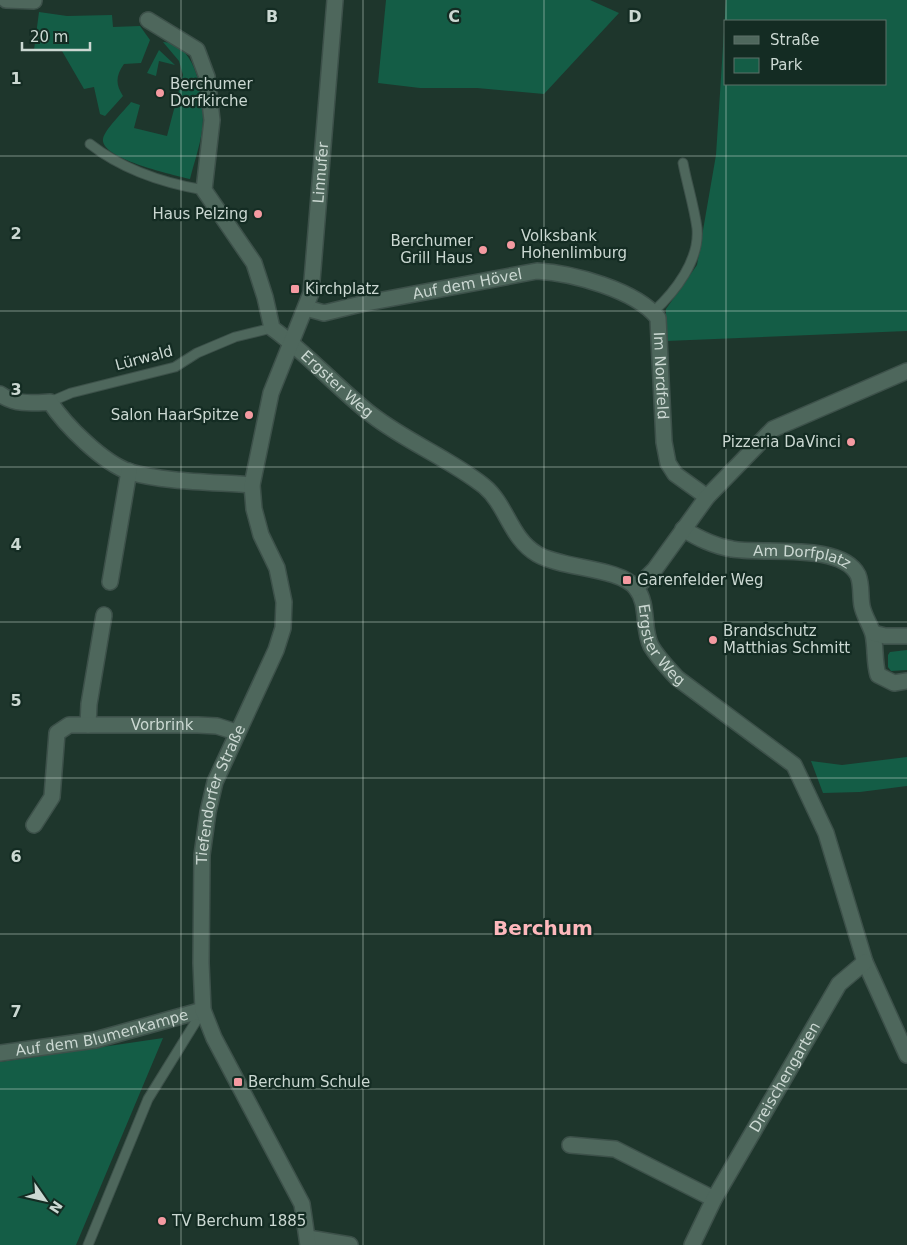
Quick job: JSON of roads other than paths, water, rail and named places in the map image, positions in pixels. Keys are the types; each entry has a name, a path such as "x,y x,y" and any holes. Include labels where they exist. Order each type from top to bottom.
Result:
{"street":[{"path":"6,0 34,1"},
{"name":"Linnufer","path":"292,343 311,293 335,0"},
{"path":"148,20 197,50 207,78 212,120 204,190 254,264 265,297 272,328"},
{"name":"Auf dem Hövel","path":"306,308 324,314 370,302 537,271 559,272 586,279 636,300 653,312"},
{"name":"Im Nordfeld","path":"653,312 658,318 664,442 668,463 675,474 708,497"},
{"name":"Ergster Weg","path":"272,328 292,343 373,416 485,487 514,533 526,547 555,562 607,573 627,580 636,588 643,601 651,645 662,663 677,678 794,766 826,833 865,962 907,1055"},
{"name":"Tiefendorfer Straße","path":"292,343 271,393 252,486 254,509 261,535 278,568 284,602 283,628 264,678 236,732 215,782 208,812 202,855 201,963 203,1010 214,1038 302,1204 308,1242"},
{"path":"636,588 656,569 682,529 708,497 773,429 907,371"},
{"path":"0,394 5,398 27,404 50,402 57,413 85,440 99,452 129,471 159,478 252,486"},
{"path":"110,582 129,471"},
{"name":"Am Dorfplatz","path":"682,529 707,543 732,550 826,555 839,558 848,563 858,576 866,621 873,633 875,665 878,675 894,683 907,681"},
{"path":"88,725 89,704 104,615"},
{"path":"873,633 885,636 907,636"},
{"name":"Vorbrink","path":"34,825 52,797 57,734 69,725 198,725 217,726 236,732"},
{"name":"Dreischengarten","path":"692,1245 714,1199 839,984 865,962"},
{"name":"Auf dem Blumenkampe","path":"0,1053 95,1040 203,1010"},
{"path":"570,1145 615,1149 714,1199"},
{"path":"308,1242 350,1245"}],"lane":[{"path":"90,144 120,165 183,186 204,190"},
{"name":"Im Nordfeld","path":"653,312 667,300 677,286 687,270 693,253 697,230 683,163"},
{"name":"Lürwald","path":"50,402 70,392 174,367 197,353 235,337 272,328"},
{"path":"88,1245 148,1099 203,1010"}],"place":[{"name":"Berchumer Dorfkirche","path":"160,93"},
{"name":"Haus Pelzing","path":"258,214"},
{"name":"Volksbank Hohenlimburg","path":"511,245"},
{"name":"Berchumer Grill Haus","path":"483,250"},
{"name":"Kirchplatz","path":"295,289"},
{"name":"Salon HaarSpitze","path":"249,415"},
{"name":"Pizzeria DaVinci","path":"851,442"},
{"name":"Garenfelder Weg","path":"627,580"},
{"name":"Brandschutz Matthias Schmitt","path":"713,640"},
{"name":"Berchum Schule","path":"238,1082"},
{"name":"TV Berchum 1885","path":"162,1221"}],"district":[{"name":"Berchum","path":"543,928"}]}
